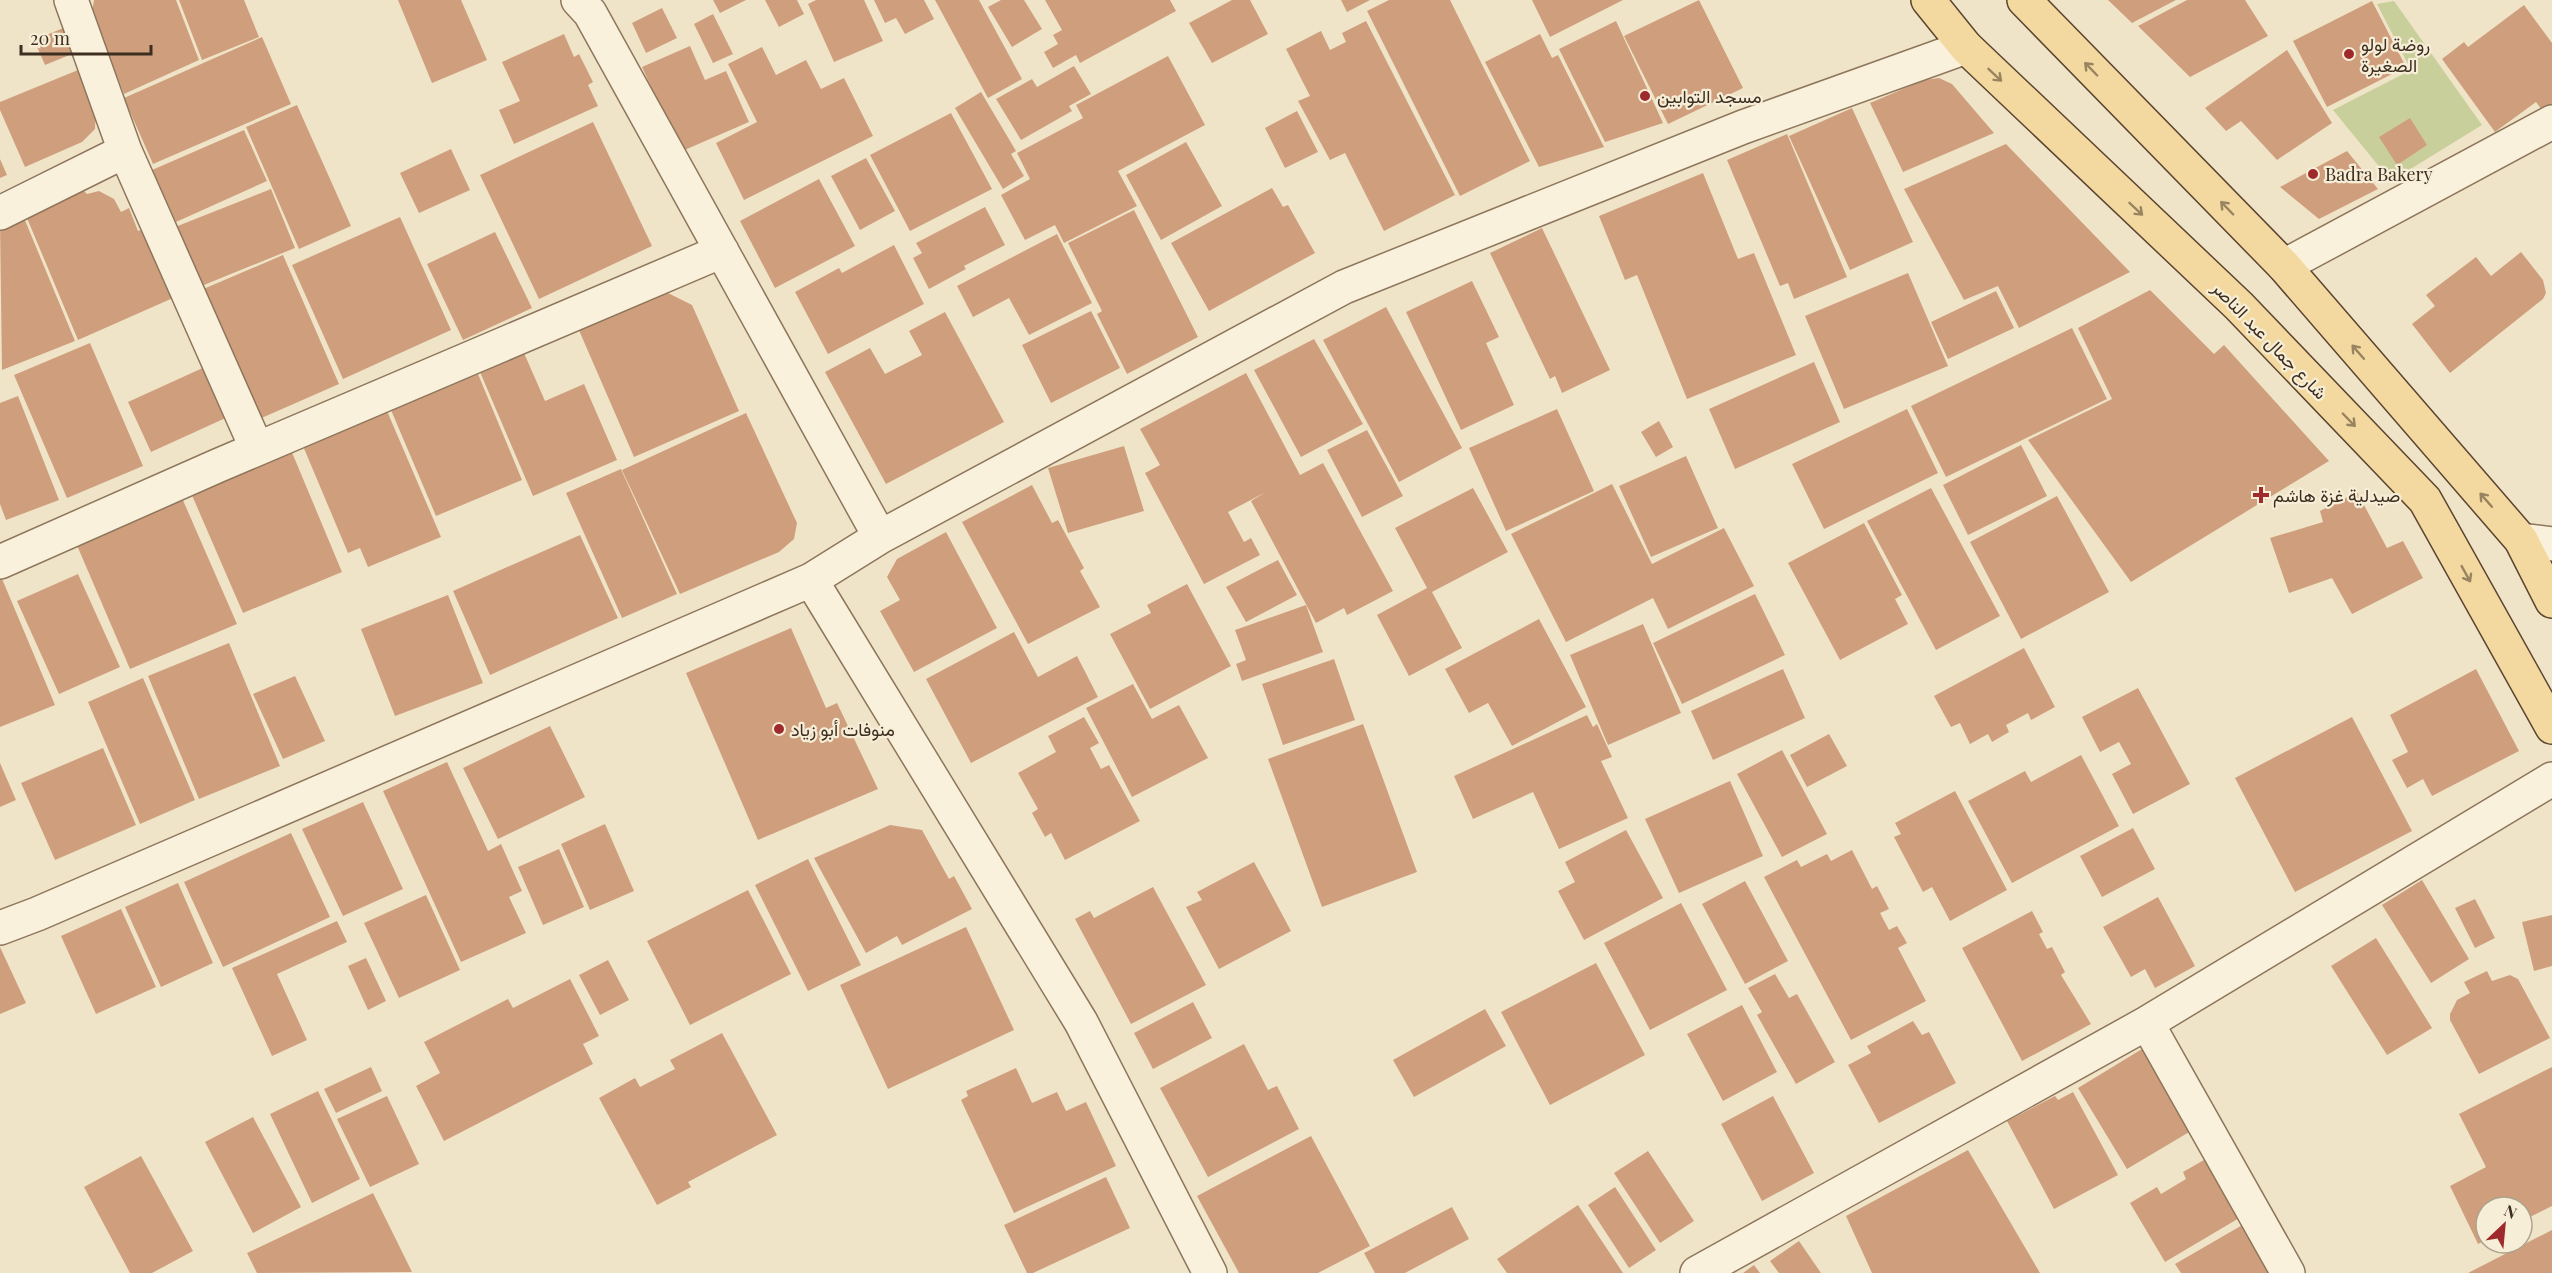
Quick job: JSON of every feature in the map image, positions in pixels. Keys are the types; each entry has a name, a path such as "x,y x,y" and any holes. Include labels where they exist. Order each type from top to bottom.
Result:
{"main road":[{"name":"شارع جمال عبد الناصر","path":"1928,0 1966,47 2239,306 2425,500 2552,727"},
{"path":"2024,0 2283,266 2536,542 2552,601"}],"street":[{"path":"70,0 125,151 257,449"},
{"path":"578,0 590,13 880,537"},
{"path":"0,928 441,741 811,580 880,537 1344,287 1743,127 1966,47"},
{"path":"2283,266 2552,123"},
{"path":"0,213 125,151"},
{"path":"0,562 257,449 722,251"},
{"path":"811,580 1081,1022 1210,1273"},
{"path":"1697,1273 2147,1023 2552,779"},
{"path":"2147,1023 2288,1273"}],"green space":[{"path":"2394,1 2482,125 2391,181 2333,110 2411,70 2377,4"}],"building":[{"path":"94,0 176,0 199,60 124,94 92,12"},
{"path":"179,0 244,0 259,37 202,60"},
{"path":"398,0 461,0 487,60 432,83"},
{"path":"713,0 746,0 720,13"},
{"path":"765,0 797,0 804,14 779,27"},
{"path":"816,0 864,0 883,41 834,62 808,4"},
{"path":"874,0 924,0 934,19 905,34 896,18 885,23"},
{"path":"935,0 979,0 1022,79 988,98"},
{"path":"1001,0 1024,0 1042,29 1012,47 988,7"},
{"path":"1045,0 1170,0 1176,11 1080,63 1076,55 1053,68 1044,52 1058,44 1053,35 1062,30"},
{"path":"1232,0 1250,0 1268,34 1212,63 1189,23"},
{"path":"1341,0 1370,0 1347,12"},
{"path":"1389,0 1450,0 1530,161 1460,196 1367,11"},
{"path":"1532,0 1623,0 1550,37"},
{"path":"1699,0 1743,88 1668,124 1624,36"},
{"path":"2108,0 2176,0 2132,23"},
{"path":"2187,0 2245,0 2268,36 2190,77 2138,26"},
{"name":"روضة لولو الصغيرة","path":"2372,1 2406,67 2327,107 2293,41"},
{"path":"2524,5 2552,43 2552,109 2545,114 2536,102 2495,132 2442,59 2464,42 2468,47"},
{"path":"662,8 677,38 646,53 632,23"},
{"path":"713,14 733,54 713,63 694,24"},
{"path":"1366,21 1455,195 1384,231 1345,153 1330,160 1298,101 1310,96 1286,49 1321,31 1330,50 1346,42 1342,33"},
{"path":"1616,21 1663,123 1605,142 1559,49"},
{"path":"66,27 77,52 45,65 34,40"},
{"path":"564,34 574,57 579,54 593,82 588,85 598,106 514,144 499,110 520,101 502,62"},
{"path":"1540,34 1552,58 1558,55 1604,147 1539,167 1485,62"},
{"path":"262,37 291,104 153,164 124,98"},
{"path":"690,46 705,80 726,71 749,122 680,152 642,67"},
{"path":"762,47 776,75 806,60 821,89 844,78 873,136 744,200 716,143 757,122 728,64"},
{"path":"2287,50 2332,123 2277,160 2241,121 2226,131 2205,108"},
{"path":"1168,56 1205,125 1118,171 1137,206 1064,243 1055,225 1025,240 1001,195 1030,179 1017,153 1083,118 1076,105"},
{"path":"1074,66 1091,94 1069,106 1072,111 1021,140 996,99 1032,79 1037,87"},
{"path":"78,70 96,105 95,129 82,142 25,167 0,110 0,102"},
{"path":"1939,78 1952,84 1994,133 1903,172 1870,103 1924,80"},
{"path":"981,92 1016,151 1011,154 1024,176 1003,189 955,108"},
{"path":"297,105 351,226 299,249 246,127"},
{"path":"1852,108 1913,242 1850,270 1789,136"},
{"path":"1297,111 1318,152 1285,168 1265,128"},
{"path":"951,113 992,189 910,231 870,155"},
{"path":"2410,118 2427,145 2397,165 2379,137"},
{"path":"593,122 652,246 539,299 480,175"},
{"path":"244,130 267,181 176,222 152,170"},
{"path":"1787,134 1847,277 1794,299 1788,283 1780,286 1727,160"},
{"path":"1186,142 1222,206 1161,240 1126,175"},
{"path":"2006,144 2130,272 2019,328 1998,286 1964,300 1904,189"},
{"path":"451,149 470,190 419,213 400,173"},
{"path":"2347,151 2378,189 2319,219 2280,187"},
{"path":"866,158 895,211 860,230 831,176"},
{"path":"0,159 7,175 0,178"},
{"path":"1703,173 1738,259 1754,253 1796,355 1687,399 1637,275 1625,280 1599,216"},
{"path":"819,179 855,246 775,288 740,221"},
{"path":"80,187 87,194 99,191 114,199 121,212 129,208 138,231 155,225 182,294 78,340 24,211"},
{"path":"1272,188 1283,207 1288,205 1315,253 1209,311 1171,243"},
{"path":"271,189 295,248 199,287 175,227"},
{"path":"985,207 1005,245 964,266 966,269 929,289 913,258 922,253 916,243"},
{"path":"1134,210 1198,337 1127,374 1097,314 1102,311 1068,243"},
{"path":"22,213 75,341 2,370 0,222"},
{"path":"400,217 451,330 343,379 292,265"},
{"path":"1542,228 1610,370 1562,393 1555,376 1550,379 1490,253"},
{"path":"495,232 532,308 463,340 427,264"},
{"path":"1057,234 1092,303 1029,335 1009,298 973,317 957,286"},
{"path":"894,245 924,304 828,354 795,292 839,268 842,273"},
{"path":"2521,252 2543,280 2546,293 2543,299 2450,373 2412,324 2435,306 2426,295 2476,257 2491,276"},
{"path":"283,255 339,384 257,420 201,290"},
{"path":"1908,273 1948,366 1844,409 1805,316"},
{"path":"1472,281 1499,337 1486,343 1514,405 1461,430 1406,312"},
{"path":"2150,290 2214,354 2224,345 2329,461 2131,582 2028,440 2112,399 2078,328"},
{"path":"1996,291 2014,328 1948,359 1931,322"},
{"path":"668,293 692,305 739,411 634,457 578,328 649,294"},
{"path":"1386,307 1462,448 1399,482 1323,340"},
{"path":"1091,311 1120,368 1051,403 1022,345"},
{"path":"945,312 1004,422 886,484 825,372 870,348 885,374 922,355 909,331"},
{"path":"2072,328 2107,399 1946,477 1911,406"},
{"path":"1314,339 1363,424 1301,457 1254,370"},
{"path":"90,343 143,466 67,498 14,375"},
{"path":"524,353 545,401 584,384 617,460 533,496 480,372"},
{"path":"1814,362 1840,422 1735,469 1709,409"},
{"path":"207,366 230,416 151,452 128,402"},
{"path":"1246,373 1300,475 1323,463 1393,591 1347,615 1344,608 1316,623 1251,501 1266,492 1228,512 1244,542 1251,538 1260,555 1204,584 1145,473 1160,465 1140,429"},
{"path":"478,374 522,480 436,516 391,410"},
{"path":"18,396 59,500 6,520 0,504 0,403"},
{"path":"1557,409 1594,491 1506,531 1469,448"},
{"path":"1907,409 1938,473 1824,529 1792,464"},
{"path":"387,411 441,537 368,567 360,548 348,553 303,446"},
{"path":"746,413 797,523 794,539 779,552 680,594 622,470"},
{"path":"1659,421 1673,447 1656,457 1641,432"},
{"path":"1367,430 1403,496 1362,517 1327,450"},
{"path":"2021,445 2047,496 1968,535 1943,485"},
{"path":"1124,446 1144,511 1068,533 1048,468"},
{"path":"291,450 342,572 243,613 191,493"},
{"path":"1686,456 1718,528 1651,557 1619,486"},
{"path":"621,469 677,594 622,618 566,493"},
{"path":"1612,484 1652,564 1724,528 1754,586 1668,629 1653,598 1566,642 1511,534"},
{"path":"1032,485 1052,523 1058,520 1084,568 1080,571 1100,607 1028,644 962,522"},
{"path":"1473,488 1508,552 1432,592 1462,648 1409,676 1377,615 1427,588 1395,528"},
{"path":"1931,488 2000,616 1936,650 1867,521"},
{"path":"2357,492 2387,548 2403,541 2423,578 2352,614 2332,578 2289,593 2270,538 2323,522 2320,511"},
{"path":"2057,496 2109,592 2021,639 1970,542"},
{"path":"182,498 237,624 130,669 76,543"},
{"path":"1864,523 1902,595 1895,599 1908,624 1840,660 1788,563"},
{"path":"946,532 997,628 914,672 880,611 900,600 887,577 897,559"},
{"path":"580,535 618,618 490,675 453,591"},
{"path":"1278,560 1297,595 1246,622 1226,587"},
{"path":"0,574 55,705 0,727"},
{"path":"78,574 120,667 59,694 17,601"},
{"path":"1187,584 1231,666 1150,709 1110,634 1151,613 1147,605"},
{"path":"1755,594 1785,655 1682,704 1653,643"},
{"path":"448,595 483,683 395,716 361,629"},
{"path":"1306,605 1323,652 1242,681 1236,664 1246,660 1235,630"},
{"path":"1539,619 1586,707 1512,746 1488,703 1469,713 1445,669"},
{"path":"1643,624 1681,713 1608,745 1570,655"},
{"name":"منوفات أبو زياد","path":"791,628 826,708 837,703 878,789 758,840 686,673"},
{"path":"1014,632 1038,677 1077,656 1098,697 971,763 926,679"},
{"path":"229,643 280,766 199,799 148,676"},
{"path":"2024,648 2055,707 2031,720 2028,713 2006,725 2009,732 1992,742 1988,734 1970,744 1960,723 1951,727 1934,696"},
{"path":"1334,659 1355,720 1283,745 1262,684"},
{"path":"1783,669 1805,718 1713,760 1691,711"},
{"path":"2476,669 2519,751 2432,796 2423,779 2407,788 2392,760 2408,752 2390,715"},
{"path":"295,676 325,741 283,759 253,694"},
{"path":"143,678 195,800 140,824 88,702"},
{"path":"1133,684 1152,719 1179,705 1208,758 1132,797 1086,708"},
{"path":"2138,688 2190,784 2133,814 2112,774 2131,764 2119,742 2100,752 2082,717"},
{"path":"1587,715 1593,727 1597,724 1612,757 1601,761 1628,818 1559,849 1533,792 1473,819 1454,776"},
{"path":"1084,717 1099,743 1090,748 1101,769 1109,765 1140,821 1065,860 1051,833 1045,837 1032,813 1038,809 1018,773 1056,752 1048,736"},
{"path":"2352,717 2412,831 2295,892 2235,778"},
{"path":"1363,724 1417,872 1322,907 1268,759"},
{"path":"550,726 585,797 498,839 463,768"},
{"path":"1829,734 1847,766 1807,787 1790,755"},
{"path":"103,748 136,825 55,860 21,783"},
{"path":"1782,750 1827,834 1782,857 1737,774"},
{"path":"2081,755 2119,826 2012,883 1968,801 2025,771 2031,782"},
{"path":"447,762 488,851 501,844 522,891 509,897 526,933 461,962 383,791"},
{"path":"0,763 16,800 0,807"},
{"path":"1730,781 1763,856 1679,893 1645,819"},
{"path":"1955,791 2007,890 1950,921 1932,887 1923,892 1894,837 1901,834 1895,823"},
{"path":"363,802 403,889 343,916 302,829"},
{"path":"605,824 634,891 590,910 561,844"},
{"path":"890,825 922,830 949,879 954,876 972,909 902,945 897,936 866,953 814,858"},
{"path":"2133,828 2155,869 2102,897 2080,856"},
{"path":"1626,830 1663,898 1584,940 1558,891 1575,882 1565,862"},
{"path":"291,833 330,917 223,967 184,882"},
{"path":"559,849 584,907 543,925 518,867"},
{"path":"1852,850 1872,889 1877,886 1889,909 1880,913 1889,930 1897,926 1907,943 1898,948 1926,1001 1851,1040 1764,877 1797,860 1801,867 1827,854 1831,861"},
{"path":"808,859 861,965 808,991 755,885"},
{"path":"1254,862 1291,931 1219,969 1186,907 1202,900 1197,892"},
{"path":"2422,880 2469,959 2431,983 2382,905"},
{"path":"1745,881 1788,961 1745,984 1702,904"},
{"path":"178,883 213,963 161,987 125,907"},
{"path":"1153,887 1206,985 1131,1024 1075,919 1090,911 1094,918"},
{"path":"748,890 791,974 690,1025 647,941"},
{"path":"426,895 460,970 399,998 364,923"},
{"path":"2158,897 2195,966 2155,988 2145,969 2131,977 2103,927"},
{"path":"2475,899 2495,938 2475,948 2455,908"},
{"path":"1681,903 1727,990 1650,1030 1604,943"},
{"path":"121,909 156,987 96,1014 61,936"},
{"path":"2032,911 2043,932 2039,934 2047,949 2052,947 2065,972 2061,975 2091,1024 2022,1061 1962,948"},
{"path":"2552,915 2552,966 2534,971 2522,922"},
{"path":"337,921 347,942 277,974 307,1040 272,1056 232,968"},
{"path":"966,927 1014,1030 888,1089 840,985"},
{"path":"2376,938 2432,1028 2387,1055 2331,966"},
{"path":"0,947 26,1003 0,1014"},
{"path":"366,958 386,1001 368,1010 348,966"},
{"path":"608,960 629,1000 600,1015 579,975"},
{"path":"1596,963 1645,1055 1550,1105 1501,1012"},
{"path":"2487,971 2492,981 2510,975 2518,979 2550,1038 2479,1074 2450,1020 2450,1014 2457,1000 2470,993 2464,982"},
{"path":"1775,974 1789,998 1797,994 1835,1062 1796,1084 1757,1015 1762,1012 1748,988"},
{"path":"570,979 599,1036 583,1044 593,1064 444,1141 416,1086 440,1073 424,1042 508,999 513,1008"},
{"path":"1193,1002 1212,1038 1153,1069 1134,1033"},
{"path":"1742,1005 1777,1072 1723,1101 1687,1034"},
{"path":"1485,1009 1506,1046 1414,1097 1393,1060"},
{"path":"1913,1021 1922,1035 1929,1032 1956,1083 1879,1123 1848,1065 1871,1053 1867,1046"},
{"path":"722,1033 777,1135 688,1182 691,1187 657,1205 599,1098 635,1078 640,1087 675,1069 670,1060"},
{"path":"1244,1044 1268,1090 1277,1086 1299,1129 1208,1177 1160,1088"},
{"path":"2142,1049 2176,1106 2201,1125 2127,1169 2078,1088"},
{"path":"371,1067 382,1091 336,1113 324,1089"},
{"path":"2552,1067 2552,1206 2534,1215 2534,1195 2474,1195 2474,1236 2450,1186 2486,1167 2459,1114"},
{"path":"1016,1068 1032,1103 1057,1092 1066,1111 1086,1102 1116,1166 1014,1213 961,1100 968,1096 966,1091"},
{"path":"318,1091 360,1179 312,1203 270,1114"},
{"path":"2073,1092 2118,1175 2054,1209 2007,1121 2055,1096 2058,1100"},
{"path":"387,1096 419,1164 370,1187 337,1119"},
{"path":"1773,1096 1814,1173 1762,1201 1721,1124"},
{"path":"253,1117 301,1207 253,1233 205,1142"},
{"path":"1311,1136 1370,1246 1318,1273 1239,1273 1197,1196"},
{"path":"1968,1150 2040,1273 1872,1273 1846,1216"},
{"path":"1648,1151 1694,1221 1660,1243 1614,1173"},
{"path":"141,1156 193,1251 152,1273 130,1273 84,1187"},
{"path":"2211,1156 2246,1214 2165,1262 2130,1203 2157,1187 2161,1194 2186,1179 2183,1172"},
{"path":"1106,1177 1130,1228 1033,1273 1027,1273 1004,1225"},
{"path":"1615,1187 1656,1250 1629,1268 1588,1205"},
{"path":"373,1193 412,1272 257,1273 247,1253"},
{"path":"1578,1205 1623,1273 1507,1273 1497,1259"},
{"path":"1452,1207 1469,1239 1405,1273 1375,1273 1364,1253"},
{"path":"2251,1220 2275,1273 2181,1273 2175,1264"},
{"path":"2552,1230 2552,1273 2468,1273 2503,1255 2534,1255 2534,1239"},
{"path":"1799,1241 1821,1273 1779,1273 1770,1261"},
{"path":"1754,1265 1760,1273 1743,1273"}],"place":[{"name":"روضة لولو الصغيرة","path":"2349,54"},
{"name":"مسجد التوابين","path":"1645,96"},
{"name":"Badra Bakery","path":"2313,174"},
{"name":"صيدلية غزة هاشم","path":"2261,495"},
{"name":"منوفات أبو زياد","path":"779,729"}]}
